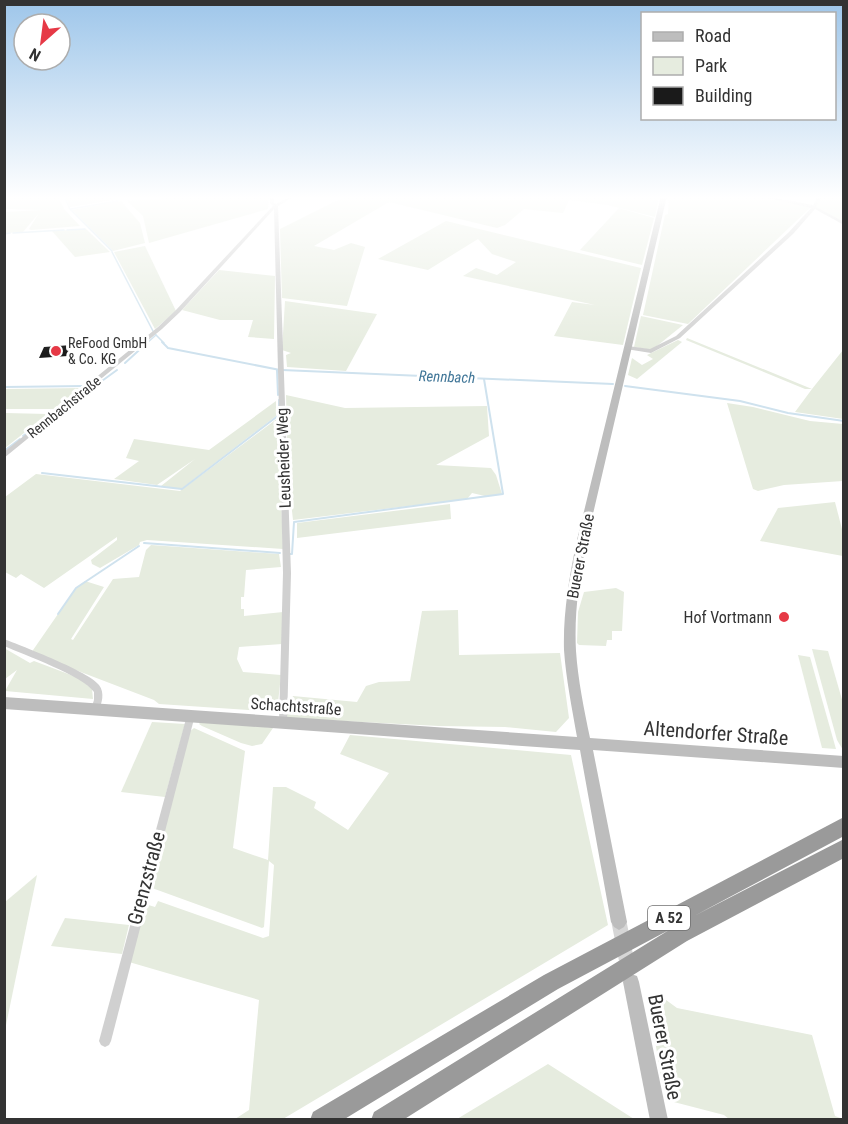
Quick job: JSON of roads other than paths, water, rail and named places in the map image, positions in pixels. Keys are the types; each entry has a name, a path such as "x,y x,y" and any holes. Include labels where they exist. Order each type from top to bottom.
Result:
{"highway":[{"name":"A 52","path":"321,1119 551,982 843,826"},
{"name":"A 52","path":"382,1119 680,934 843,848"}],"main road":[{"name":"Buerer Straße","path":"619,922 569,656 569,613 579,554 652,248"},
{"name":"Schachtstraße","path":"4,703 586,743"},
{"name":"Altendorfer Straße","path":"586,743 843,762"},
{"name":"Buerer Straße","path":"631,982 659,1119"}],"street":[{"name":"Rennbachstraße","path":"4,456 160,328 234,248"},
{"name":"Leusheider Weg","path":"276,248 287,573 283,722"},
{"path":"628,348 651,351 678,337 774,248"},
{"path":"4,642 86,679 98,692 99,697 95,709"},
{"name":"Grenzstraße","path":"105,1041 191,716"}],"waterway":[{"name":"Rennbach","path":"112,252 156,335"},
{"path":"147,343 156,335"},
{"name":"Rennbach","path":"156,335 164,343"},
{"path":"125,363 148,342"},
{"name":"Rennbach","path":"162,342 168,348 280,370"},
{"path":"95,386 117,370"},
{"path":"277,370 278,395"},
{"name":"Rennbach","path":"282,370 613,384"},
{"path":"289,554 292,554 294,522 503,494 484,379"},
{"path":"4,387 86,386"},
{"name":"Rennbach","path":"625,386 740,401 788,413 844,421"},
{"path":"279,400 279,406"},
{"path":"42,473 182,489 279,415"},
{"path":"23,436 35,427"},
{"path":"4,451 20,439"},
{"path":"144,543 280,553"},
{"path":"58,614 76,588 139,546"}],"tunnel":[{"path":"619,922 628,968"}],"place":[{"name":"ReFood GmbH & Co. KG","path":"56,351"},
{"name":"Hof Vortmann","path":"784,617"}]}
